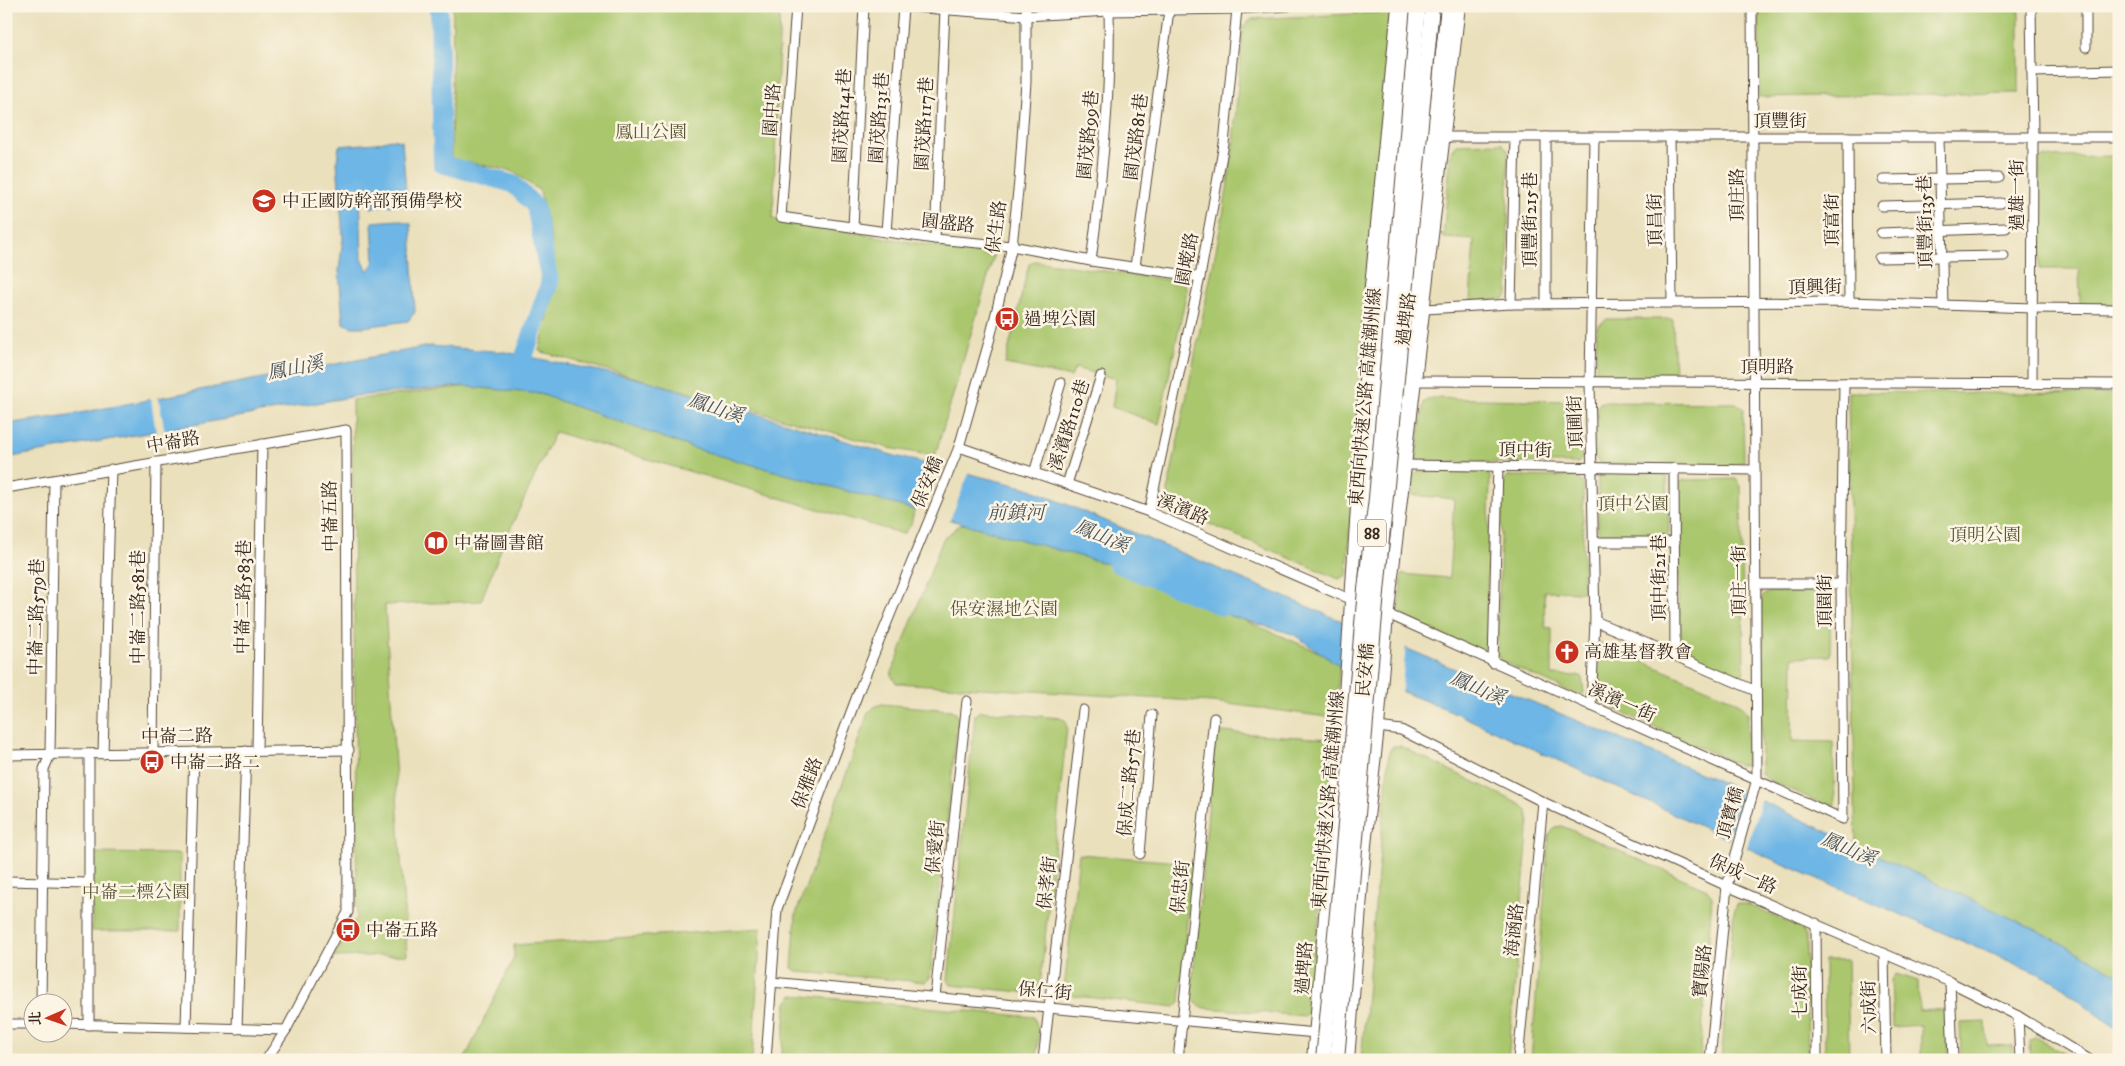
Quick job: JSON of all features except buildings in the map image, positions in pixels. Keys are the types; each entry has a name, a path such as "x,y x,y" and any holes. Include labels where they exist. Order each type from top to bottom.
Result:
{"highway":[{"path":"1371,590 1366,493 1380,288 1404,6"},
{"name":"東西向快速公路 高雄潮州線","path":"1337,1060 1376,498 1418,6"},
{"name":"東西向快速公路 高雄潮州線","path":"1323,1060 1341,871 1432,6"},
{"path":"1371,590 1392,500 1408,382 1448,6"}],"main road":[{"name":"過埤路","path":"1351,620 1371,287 1398,6"},
{"name":"過埤路","path":"1386,635 1425,309 1442,137 1459,6"},
{"name":"民安橋","path":"1345,699 1351,620"},
{"name":"民安橋","path":"1378,727 1386,635"},
{"name":"過埤路","path":"1313,1060 1345,699"},
{"path":"1348,1060 1365,845 1378,727"}],"street":[{"name":"園中路","path":"781,217 796,6"},
{"name":"園茂路141巷","path":"853,227 864,6"},
{"path":"898,6 1026,16 1108,12 1121,9 1237,9 1288,6"},
{"name":"保生路","path":"959,447 990,338 1012,246 1023,141 1026,82 1026,6"},
{"name":"頂庄路","path":"1752,6 1754,383"},
{"name":"過雄一街","path":"2031,6 2033,137 2032,384"},
{"path":"2086,6 2086,47"},
{"name":"園茂路131巷","path":"886,232 903,7"},
{"name":"園墘路","path":"1149,512 1200,277 1224,144 1237,9"},
{"name":"園茂路117巷","path":"934,239 945,10"},
{"name":"園茂路81巷","path":"1136,268 1169,10"},
{"name":"園茂路99巷","path":"1091,261 1106,131 1110,47 1108,12"},
{"path":"2032,72 2119,70"},
{"name":"頂豐街","path":"1442,137 2119,137"},
{"path":"1511,304 1516,137"},
{"name":"頂豐街215巷","path":"1546,137 1546,304"},
{"name":"頂圃街","path":"1591,706 1594,542 1590,382 1594,137"},
{"name":"頂昌街","path":"1670,137 1672,303"},
{"name":"頂富街","path":"1848,137 1849,302"},
{"name":"頂豐街135巷","path":"1939,137 1943,306"},
{"path":"1883,180 1999,178"},
{"path":"1882,206 2001,203"},
{"name":"園盛路","path":"781,217 934,239 1012,246 1091,261 1200,277"},
{"path":"1881,233 2006,228"},
{"path":"1879,258 2004,256"},
{"name":"頂興街","path":"1425,309 1511,304 1849,302 1943,306 2119,308"},
{"name":"溪濱路110巷","path":"1067,484 1101,376"},
{"name":"頂明路","path":"1416,381 2119,384"},
{"path":"1034,473 1061,383"},
{"name":"頂庄一街","path":"1754,383 1757,779"},
{"name":"頂園街","path":"1843,819 1840,584 1844,383"},
{"name":"中崙路","path":"6,488 346,430"},
{"name":"中崙五路","path":"266,1060 286,1030 348,912 349,750 346,430"},
{"name":"中崙二路583巷","path":"257,751 262,444"},
{"name":"溪濱路","path":"959,447 1149,512 1388,615"},
{"name":"保安橋","path":"926,528 959,447"},
{"name":"中崙二路581巷","path":"153,753 156,462"},
{"name":"頂中街","path":"1405,465 1755,470"},
{"path":"1493,663 1498,466"},
{"name":"頂中街21巷","path":"1674,468 1676,656"},
{"path":"103,754 111,469"},
{"name":"中崙二路579巷","path":"41,994 44,769 50,755 54,480"},
{"name":"保雅路","path":"766,1060 777,909 860,688 926,528"},
{"path":"1594,542 1674,542"},
{"path":"1756,584 1840,584"},
{"name":"溪濱一街","path":"1388,615 1843,819"},
{"path":"1594,621 1756,691"},
{"name":"保愛街","path":"935,997 967,701"},
{"name":"保孝街","path":"1043,1060 1083,710"},
{"name":"保成二路57巷","path":"1140,854 1152,715"},
{"name":"保忠街","path":"1178,1060 1214,718"},
{"name":"保成一路","path":"1378,727 1401,730 1543,802 1727,886 1950,982 2018,1016 2090,1060"},
{"name":"中崙二路","path":"6,755 349,750"},
{"path":"237,1029 246,751"},
{"path":"186,1028 194,752"},
{"path":"89,754 89,1025"},
{"name":"頂寶橋","path":"1727,886 1757,779"},
{"name":"海涵路","path":"1518,1060 1543,802"},
{"path":"6,882 89,883"},
{"name":"寶陽路","path":"1710,1060 1727,886"},
{"name":"七成街","path":"1816,923 1817,1060"},
{"name":"六成街","path":"1884,953 1886,1060"},
{"name":"保仁街","path":"772,982 1316,1033"},
{"path":"1950,982 1953,1060"},
{"path":"2018,1016 2020,1060"},
{"path":"6,1024 22,1024"},
{"path":"72,1024 286,1030"}],"green space":[{"name":"鳳山公園","path":"453,6 780,6 773,219 994,256 935,456 889,448 539,351 554,293 551,240 540,191 512,171 451,159"},
{"path":"1759,6 2019,6 2019,93 1759,97"},
{"path":"1390,12 1394,21 1363,305 1347,575 1339,579 1174,509 1169,504 1168,489 1223,215 1232,156 1243,26 1252,19"},
{"path":"1502,143 1508,151 1508,294 1504,299 1470,301 1474,240 1443,238 1451,153 1457,144"},
{"path":"2112,156 2116,162 2119,302 2115,305 2080,304 2079,269 2039,269 2039,160 2042,157"},
{"path":"1034,261 1183,282 1187,290 1159,424 1112,407 1116,379 1075,368 1071,377 1005,364 1029,264"},
{"path":"1607,319 1673,319 1675,378 1601,379 1596,373 1597,326"},
{"path":"494,383 673,426 915,506 911,525 903,534 555,432 501,549 481,601 385,605 407,955 334,957 357,917 352,400"},
{"name":"頂明公園","path":"1848,392 2119,394 2119,988 1856,857"},
{"path":"1431,398 1575,401 1580,405 1582,458 1578,463 1421,462 1416,460 1424,402"},
{"path":"1601,402 1736,403 1743,408 1744,461 1735,466 1602,464 1595,458 1594,410"},
{"path":"1420,471 1487,471 1490,477 1486,646 1481,652 1406,618 1399,610 1402,574 1449,578 1454,499 1412,495 1414,473"},
{"name":"頂中公園","path":"1603,472 1660,472 1667,477 1669,532 1665,537 1602,535 1598,531 1598,475"},
{"path":"1509,476 1577,477 1583,484 1583,592 1544,591 1545,627 1552,628 1552,675 1582,676 1584,693 1580,696 1501,661 1497,654 1503,483"},
{"path":"1736,479 1741,486 1744,671 1741,678 1685,653 1679,646 1678,485 1683,480"},
{"name":"保安濕地公園","path":"961,524 990,526 1041,534 1340,661 1335,718 1213,702 896,683 891,675 943,539"},
{"path":"1826,591 1831,600 1830,656 1793,657 1792,741 1833,742 1835,805 1829,807 1769,780 1761,774 1761,598 1768,592"},
{"path":"1599,643 1729,698 1743,706 1748,714 1746,765 1739,765 1599,702 1595,672"},
{"path":"882,704 951,710 956,713 958,718 930,978 925,982 798,972 792,968 796,914 868,713 874,707"},
{"path":"980,711 1061,718 1066,721 1067,728 1040,986 1032,993 951,985 948,980 975,715"},
{"path":"1222,732 1330,739 1336,743 1310,1009 1305,1016 1205,1008 1197,1004 1191,996 1215,737"},
{"path":"1393,746 1400,746 1522,805 1527,811 1529,821 1508,1060 1361,1060 1389,754"},
{"path":"1562,826 1707,889 1712,897 1700,1060 1531,1060 1549,836 1555,827"},
{"name":"中崙二標公園","path":"92,853 180,854 180,931 92,931"},
{"path":"1079,854 1192,863 1180,1002 1175,1007 1067,995 1064,989"},
{"path":"1737,904 1746,904 1800,928 1806,936 1808,1060 1721,1060 1734,911"},
{"path":"761,928 752,1060 464,1060 514,958 514,945"},
{"path":"1824,960 1847,960 1849,1060 1825,1060"},
{"path":"1896,974 1918,981 1919,1011 1948,1009 1948,1060 1921,1060 1921,1025 1893,1027 1891,979"},
{"path":"793,995 1034,1017 1039,1031 1036,1060 781,1060 787,1003"},
{"path":"1986,1022 1987,1046 2013,1045 2014,1060 1961,1060 1960,1023"},
{"path":"2036,1037 2076,1060 2031,1060 2030,1041"}],"water":[{"path":"391,139 402,141 407,204 371,208 373,204 370,191 360,187 362,259 368,271 374,263 372,222 398,220 411,224 415,312 408,321 352,327 343,323 339,270 343,238 337,161 339,146 376,143"},
{"name":"前鎮河","path":"430,346 505,352 649,381 895,456 1028,488 1726,784 2045,934 2119,975 2119,1031 2055,981 1767,857 1449,710 1344,669 1293,634 1230,616 1176,583 696,449 540,394 461,386 356,396 6,458 6,424 69,415"}],"pier":[{"path":"158,395 165,433 156,434 151,397"},
{"path":"935,463 970,471 949,522 914,513"},
{"path":"1344,618 1406,645 1401,695 1343,672"},
{"path":"1743,789 1762,798 1746,850 1728,842"}],"waterway":[{"path":"439,6 442,164 513,184 535,206 550,282 518,374"},
{"name":"鳳山溪","path":"1117,564 1223,607"}],"place":[{"name":"中正國防幹部預備學校","path":"264,201"},
{"name":"過埤公園","path":"1007,319"},
{"name":"中崙圖書館","path":"436,543"},
{"name":"高雄基督教會","path":"1567,652"},
{"name":"中崙二路二","path":"152,762"},
{"name":"中崙五路","path":"348,930"}]}
